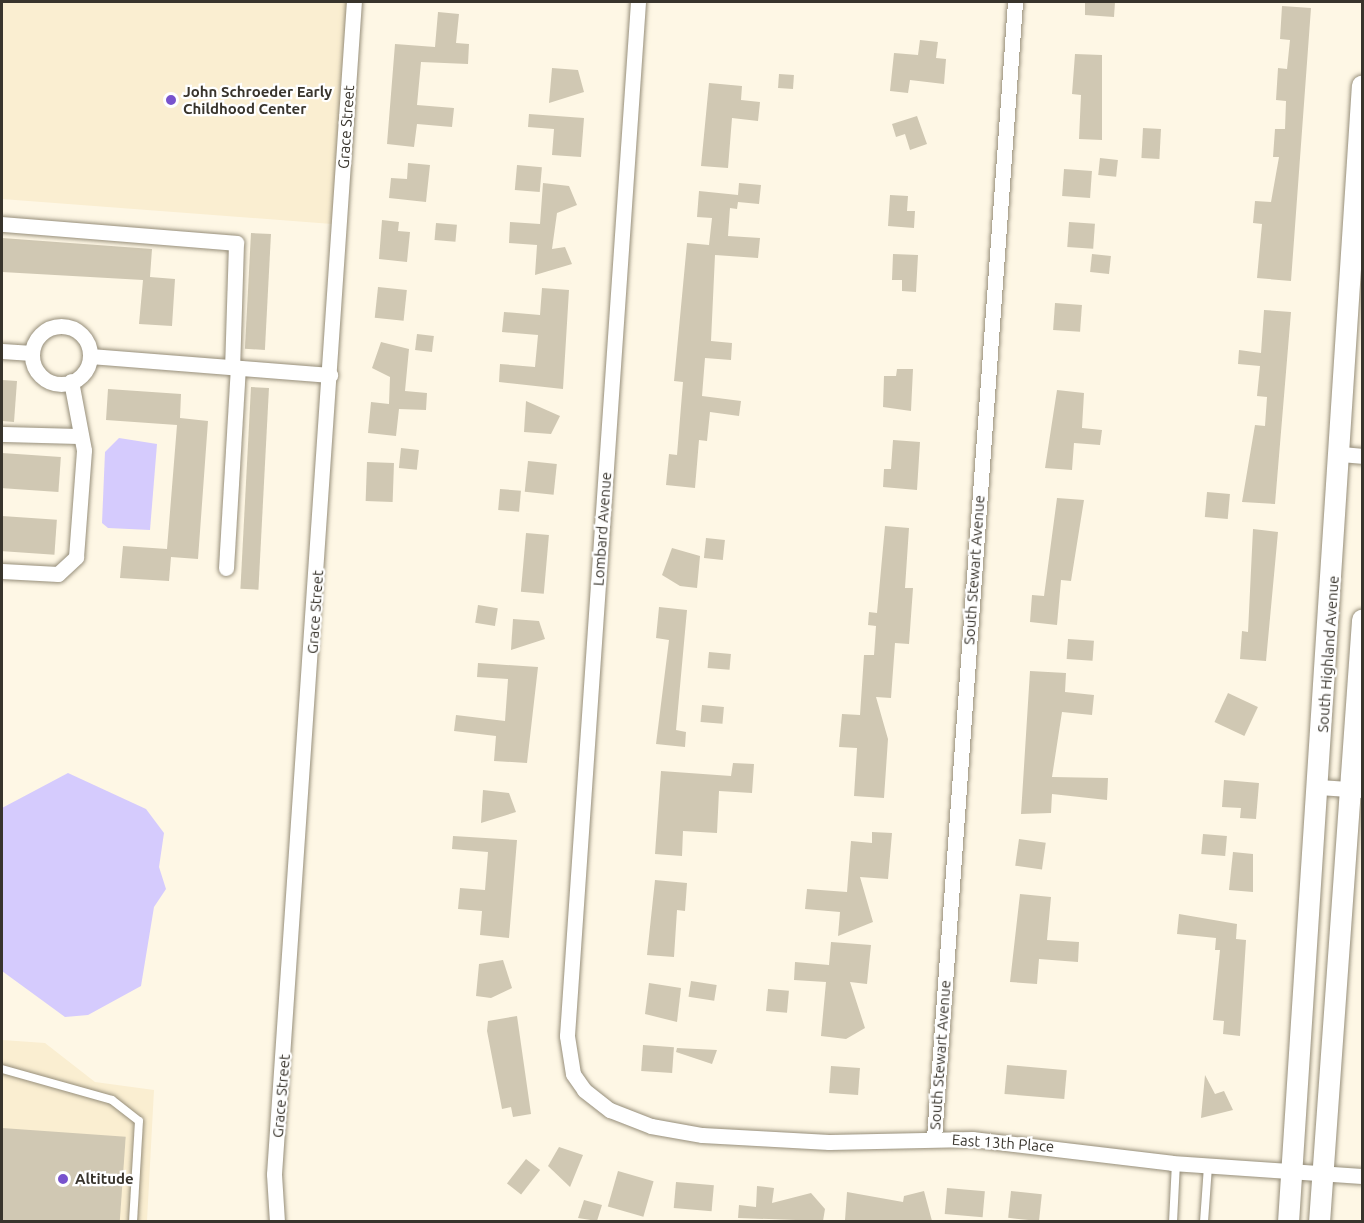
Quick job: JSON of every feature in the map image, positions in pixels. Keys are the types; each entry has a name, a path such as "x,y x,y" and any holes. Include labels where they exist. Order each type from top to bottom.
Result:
{"main road":[{"name":"South Highland Avenue","path":"1288,1221 1319,787 1362,85"},
{"path":"1319,1221 1356,790 1362,620"}],"street":[{"name":"Grace Street","path":"277,1221 274,1174 354,2"},
{"name":"Lombard Avenue","path":"568,1056 638,2"},
{"name":"South Stewart Avenue","path":"934,1138 1015,2"},
{"path":"2,224 236,243 235,368 226,568"},
{"path":"58,326 81,334 90,356 84,372 71,381 47,380 36,369 32,353 37,338 58,326"},
{"path":"2,351 32,353"},
{"path":"90,356 330,375"},
{"path":"2,572 58,574 76,557 84,468 71,381"},
{"path":"2,434 80,435"},
{"path":"1340,454 1362,456"},
{"path":"1319,787 1356,790"},
{"name":"East 13th Place","path":"568,1056 584,1090 610,1110 651,1126 702,1136 829,1142 934,1138 1290,1174 1362,1176"}],"lane":[{"path":"2,1069 112,1100 139,1121 133,1221"},
{"path":"1173,1221 1176,1163"},
{"path":"1204,1221 1208,1166"}],"shaded area":[{"name":"John Schroeder Early Childhood Center","path":"2,2 347,2 332,224 2,199"},
{"path":"119,438 157,444 150,530 108,528 102,523 105,452"},
{"path":"68,773 146,809 164,833 159,867 166,889 154,907 141,986 88,1015 65,1017 2,971 2,808"},
{"path":"2,1040 45,1043 95,1082 154,1090 147,1221 2,1221"}],"building":[{"path":"1085,2 1115,2 1114,17 1085,15"},
{"path":"1282,6 1311,8 1291,281 1257,278 1262,224 1253,223 1255,201 1271,202 1279,157 1273,157 1275,129 1285,129 1286,101 1276,100 1278,68 1287,69 1290,40 1280,39"},
{"path":"438,12 459,14 456,43 469,44 468,64 421,62 417,105 454,108 452,127 417,124 414,147 387,144 395,44 435,47"},
{"path":"920,40 938,42 936,58 946,59 944,84 910,80 908,93 890,91 894,53 918,55"},
{"path":"1075,54 1102,55 1102,140 1079,139 1081,95 1072,94"},
{"path":"552,68 578,70 584,92 549,103"},
{"path":"779,74 794,75 793,89 778,88"},
{"path":"709,83 742,86 741,100 760,102 758,121 732,118 728,168 701,166"},
{"path":"529,114 584,118 581,157 552,155 554,129 528,127"},
{"path":"917,116 927,144 910,150 905,134 896,137 892,124"},
{"path":"1143,128 1161,129 1159,159 1141,158"},
{"path":"1100,158 1118,160 1116,177 1098,175"},
{"path":"408,163 430,165 426,202 389,198 391,178 407,179"},
{"path":"517,165 542,167 540,192 515,190"},
{"path":"1064,169 1092,171 1090,198 1062,196"},
{"path":"543,183 569,186 577,205 557,213 552,249 565,247 572,264 535,275 537,245 509,243 510,222 540,224"},
{"path":"739,183 761,185 759,204 738,202 737,209 730,208 728,236 760,238 758,258 715,255 711,341 732,343 731,360 705,358 702,396 741,401 739,416 710,412 707,441 699,440 695,488 666,485 669,454 677,455 683,382 674,381 687,243 709,245 712,218 697,217 699,191 738,195"},
{"path":"890,195 908,196 907,211 915,211 914,228 888,226"},
{"path":"382,220 399,222 398,231 410,232 407,262 379,259"},
{"path":"1069,222 1095,224 1093,249 1067,247"},
{"path":"436,223 457,225 455,242 435,240"},
{"path":"251,233 271,234 265,350 245,349"},
{"path":"2,238 152,249 150,277 175,279 172,326 139,324 143,280 2,272"},
{"path":"893,254 918,255 916,292 902,291 902,280 892,280"},
{"path":"1092,254 1111,256 1109,274 1090,272"},
{"path":"378,287 407,290 404,321 375,318"},
{"path":"542,288 569,290 563,389 499,382 500,364 535,367 538,335 502,332 504,312 540,315"},
{"path":"1055,303 1082,305 1080,332 1053,330"},
{"path":"1264,310 1291,312 1275,504 1242,502 1255,425 1265,426 1267,397 1257,396 1260,366 1238,364 1239,350 1261,353"},
{"path":"417,334 434,336 432,352 415,350"},
{"path":"381,342 409,349 405,391 427,393 426,410 399,409 396,436 368,433 371,402 389,404 390,377 372,368"},
{"path":"897,369 913,369 911,411 883,407 884,376 896,376"},
{"path":"2,380 17,381 14,422 2,421"},
{"path":"251,387 269,388 258,590 240,589"},
{"path":"108,389 181,394 180,418 208,421 198,559 171,557 169,581 120,578 123,546 167,549 177,425 106,420"},
{"path":"1057,390 1084,393 1082,428 1102,430 1100,445 1074,443 1072,470 1045,468"},
{"path":"526,401 560,416 551,434 524,432"},
{"path":"893,440 920,442 917,490 883,487 884,469 891,469"},
{"path":"401,448 419,450 417,470 399,468"},
{"path":"2,453 61,457 58,492 2,488"},
{"path":"528,461 557,464 554,495 525,492"},
{"path":"367,462 394,463 393,502 366,501"},
{"path":"500,489 521,491 519,512 498,510"},
{"path":"1207,492 1230,494 1228,519 1205,517"},
{"path":"1057,498 1084,500 1071,581 1061,580 1057,625 1030,622 1032,595 1044,596"},
{"path":"2,516 57,520 54,555 2,551"},
{"path":"885,526 909,528 905,588 913,588 909,644 895,643 891,698 876,697 888,739 884,798 854,796 857,748 839,747 842,714 860,715 864,655 874,655 876,626 868,625 869,612 877,613"},
{"path":"1253,529 1278,532 1266,661 1240,659 1242,631 1248,632"},
{"path":"526,533 549,535 544,594 521,592"},
{"path":"706,538 725,540 723,560 704,558"},
{"path":"672,548 700,556 697,588 680,586 662,575"},
{"path":"478,605 498,608 495,626 475,623"},
{"path":"659,607 687,610 676,730 686,732 685,747 656,744 669,640 656,638"},
{"path":"513,619 539,621 545,639 511,650"},
{"path":"1068,639 1094,641 1093,661 1067,659"},
{"path":"709,652 731,654 730,670 708,668"},
{"path":"478,663 538,667 527,763 494,761 496,736 454,731 456,715 505,721 508,679 477,677"},
{"path":"1030,671 1066,673 1065,692 1094,695 1092,715 1062,712 1052,777 1108,778 1107,800 1052,794 1051,813 1021,814"},
{"path":"1228,693 1258,707 1244,736 1214,722"},
{"path":"702,705 724,707 722,724 701,722"},
{"path":"733,763 754,764 752,793 719,791 717,833 683,831 682,856 655,854 661,771 731,776"},
{"path":"1224,780 1259,783 1256,819 1240,818 1241,808 1222,807"},
{"path":"483,790 509,793 516,812 481,823"},
{"path":"872,832 892,833 888,879 860,877 873,922 838,936 840,912 805,909 807,889 847,892 851,841 872,843"},
{"path":"1203,834 1227,836 1225,856 1201,854"},
{"path":"453,836 517,840 509,938 480,935 482,911 458,909 460,888 485,890 488,852 452,849"},
{"path":"1019,839 1046,843 1042,869 1015,866"},
{"path":"1233,852 1253,854 1253,892 1229,890"},
{"path":"655,880 687,883 685,911 677,910 674,957 647,955"},
{"path":"1020,894 1051,897 1047,940 1079,942 1078,962 1039,959 1037,984 1010,982"},
{"path":"1179,914 1237,924 1236,939 1246,940 1240,1036 1223,1034 1224,1021 1213,1020 1220,950 1215,950 1216,938 1177,934"},
{"path":"831,942 871,945 867,984 850,982 865,1028 846,1039 821,1036 826,982 794,980 795,962 829,965"},
{"path":"503,960 512,988 491,998 476,996 479,964"},
{"path":"691,981 717,985 714,1001 688,997"},
{"path":"649,983 681,988 677,1022 645,1014"},
{"path":"768,989 789,991 787,1013 766,1011"},
{"path":"517,1016 531,1114 513,1117 511,1107 502,1109 487,1031 488,1021"},
{"path":"643,1045 674,1047 672,1073 641,1071"},
{"path":"677,1048 717,1050 712,1064 676,1052"},
{"path":"1007,1065 1067,1070 1064,1099 1004,1094"},
{"path":"831,1066 860,1068 858,1095 829,1093"},
{"path":"1205,1075 1215,1094 1224,1091 1233,1110 1201,1118"},
{"name":"Altitude","path":"2,1128 126,1137 120,1222 2,1221"},
{"path":"559,1147 583,1155 570,1187 548,1166"},
{"path":"526,1159 540,1170 521,1195 507,1183"},
{"path":"618,1171 654,1181 643,1217 608,1207"},
{"path":"676,1182 714,1185 712,1211 674,1208"},
{"path":"757,1186 774,1188 772,1203 811,1193 825,1209 823,1221 738,1218 739,1205 756,1207"},
{"path":"947,1188 985,1191 983,1217 945,1214"},
{"path":"924,1191 932,1221 845,1220 847,1192 903,1202 904,1196"},
{"path":"1011,1191 1042,1194 1039,1221 1008,1218"},
{"path":"584,1200 602,1205 597,1221 578,1218"}],"place":[{"name":"John Schroeder Early Childhood Center","path":"171,100"},
{"name":"Altitude","path":"63,1179"}]}
